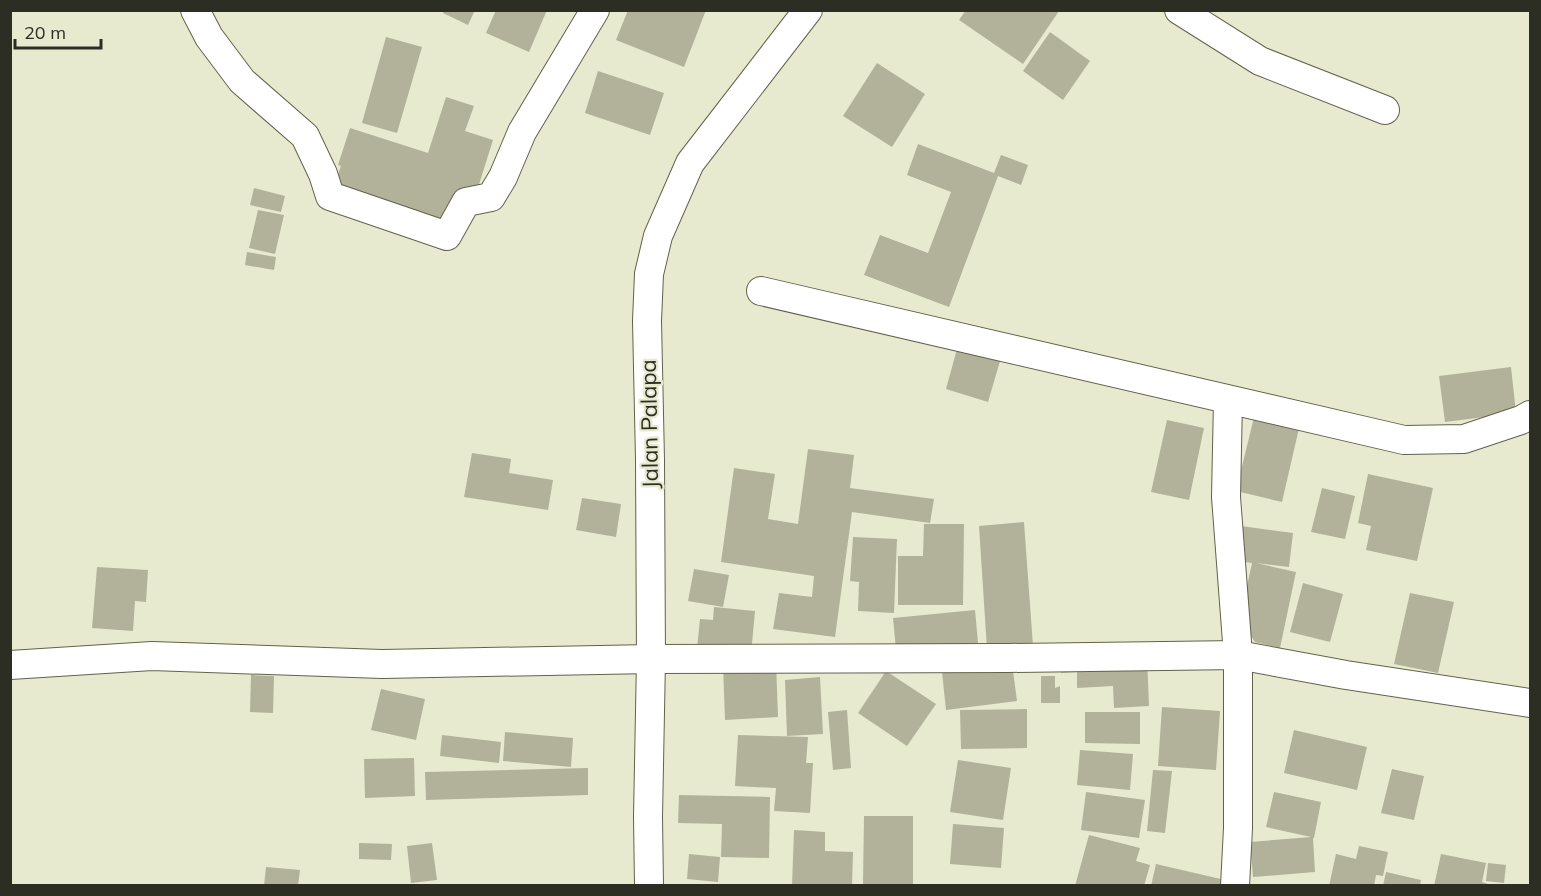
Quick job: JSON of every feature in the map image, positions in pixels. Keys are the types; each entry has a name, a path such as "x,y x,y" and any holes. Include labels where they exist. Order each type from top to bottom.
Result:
{"street":[{"path":"195,10 209,37 242,81 305,136 323,174 330,196 447,236 466,202 491,196 503,177 522,132 595,10"},
{"name":"Jalan Palapa","path":"649,885 651,472 647,321 649,274 657,236 690,163 808,10"},
{"path":"1179,10 1260,61 1385,110"},
{"path":"761,291 1404,440 1464,439 1530,415"},
{"path":"1228,400 1226,497 1238,655 1238,817 1235,885"},
{"path":"10,665 152,656 382,663 1238,655 1346,675 1530,703"}],"building":[{"path":"444,10 475,10 468,25 443,13"},
{"path":"496,10 547,10 529,52 486,33"},
{"path":"628,10 706,10 684,67 616,40"},
{"path":"966,10 1059,11 1023,64 959,20"},
{"path":"1050,32 1090,61 1063,100 1023,71"},
{"path":"386,37 422,47 397,133 362,123"},
{"path":"877,63 925,94 892,147 843,116"},
{"path":"598,71 664,93 650,135 585,113"},
{"path":"446,97 474,106 465,131 493,140 475,197 456,191 445,224 333,187 341,166 338,165 350,128 428,153"},
{"path":"918,144 994,173 1001,155 1028,165 1021,185 998,176 949,307 864,275 880,235 928,253 951,192 907,175"},
{"path":"254,188 285,196 281,212 250,205"},
{"path":"258,210 284,215 275,254 249,248"},
{"path":"247,252 276,257 274,270 245,265"},
{"path":"957,349 1000,361 988,402 946,389"},
{"path":"1511,367 1516,413 1445,422 1439,376"},
{"path":"1255,413 1300,424 1282,502 1236,491"},
{"path":"1167,420 1204,428 1189,500 1151,492"},
{"path":"808,449 854,455 850,488 934,499 930,523 852,512 835,637 773,629 779,593 812,597 814,576 721,562 734,468 775,474 768,519 798,524"},
{"path":"472,453 511,459 509,473 553,480 548,510 464,497"},
{"path":"1368,474 1433,488 1417,561 1366,550 1371,526 1358,523"},
{"path":"1322,488 1355,496 1345,539 1311,532"},
{"path":"582,498 621,504 616,537 576,530"},
{"path":"1024,522 1033,646 987,649 979,526"},
{"path":"924,524 964,524 963,605 898,605 898,556 923,556"},
{"path":"1241,526 1293,533 1289,567 1256,563 1296,572 1280,648 1255,642 1240,619 1252,563 1237,561"},
{"path":"853,537 897,539 894,613 858,611 859,582 850,581"},
{"path":"97,567 148,570 146,602 135,601 133,631 92,628"},
{"path":"694,569 729,575 723,607 688,601"},
{"path":"1303,583 1343,594 1330,642 1290,632"},
{"path":"1410,593 1454,602 1438,673 1394,664"},
{"path":"714,607 755,611 751,654 697,649 700,619 713,620"},
{"path":"975,610 978,643 896,650 893,618"},
{"path":"1147,657 1149,706 1114,708 1113,686 1077,688 1077,672 1061,673 1060,662"},
{"path":"776,662 778,717 725,720 723,665"},
{"path":"1012,663 1017,701 946,710 942,672"},
{"path":"886,671 936,704 907,746 858,713"},
{"path":"251,675 274,676 273,713 250,712"},
{"path":"1041,676 1055,676 1055,688 1060,686 1060,703 1041,703"},
{"path":"820,677 823,734 787,736 785,680"},
{"path":"381,689 425,699 416,740 371,730"},
{"path":"1162,707 1220,711 1216,770 1158,766"},
{"path":"1027,709 1027,748 961,749 960,710"},
{"path":"847,710 851,768 833,770 828,712"},
{"path":"1085,712 1140,712 1140,744 1085,743"},
{"path":"1294,730 1367,747 1357,790 1284,773"},
{"path":"505,732 573,738 571,767 503,761"},
{"path":"442,735 501,742 499,763 440,756"},
{"path":"738,735 808,737 806,763 813,763 810,813 774,811 776,788 735,786"},
{"path":"1080,750 1133,754 1130,790 1077,785"},
{"path":"414,758 415,796 365,798 364,759"},
{"path":"958,760 1011,768 1003,820 950,812"},
{"path":"588,768 588,795 426,800 425,772"},
{"path":"1392,769 1424,776 1414,820 1381,813"},
{"path":"1153,770 1172,771 1165,833 1147,831"},
{"path":"1086,792 1145,800 1139,838 1081,830"},
{"path":"1274,792 1321,802 1313,838 1315,872 1253,877 1250,842 1311,837 1266,827"},
{"path":"679,795 770,797 769,858 721,857 722,824 678,823"},
{"path":"864,816 913,816 913,886 863,884"},
{"path":"953,824 1004,828 1001,868 950,864"},
{"path":"794,830 825,832 825,851 853,852 852,886 792,886"},
{"path":"1089,835 1140,848 1136,861 1150,865 1144,886 1075,886"},
{"path":"359,843 392,844 391,860 359,859"},
{"path":"432,843 437,880 411,883 407,846"},
{"path":"1359,846 1388,852 1383,876 1376,875 1374,886 1329,886 1336,854 1356,859"},
{"path":"689,854 720,857 718,882 687,879"},
{"path":"1441,854 1486,863 1482,882 1494,886 1434,886"},
{"path":"1488,863 1506,865 1504,883 1486,881"},
{"path":"1156,864 1225,880 1224,886 1151,886"},
{"path":"266,867 300,870 298,886 264,886"},
{"path":"1386,872 1421,880 1420,886 1383,886"}]}
